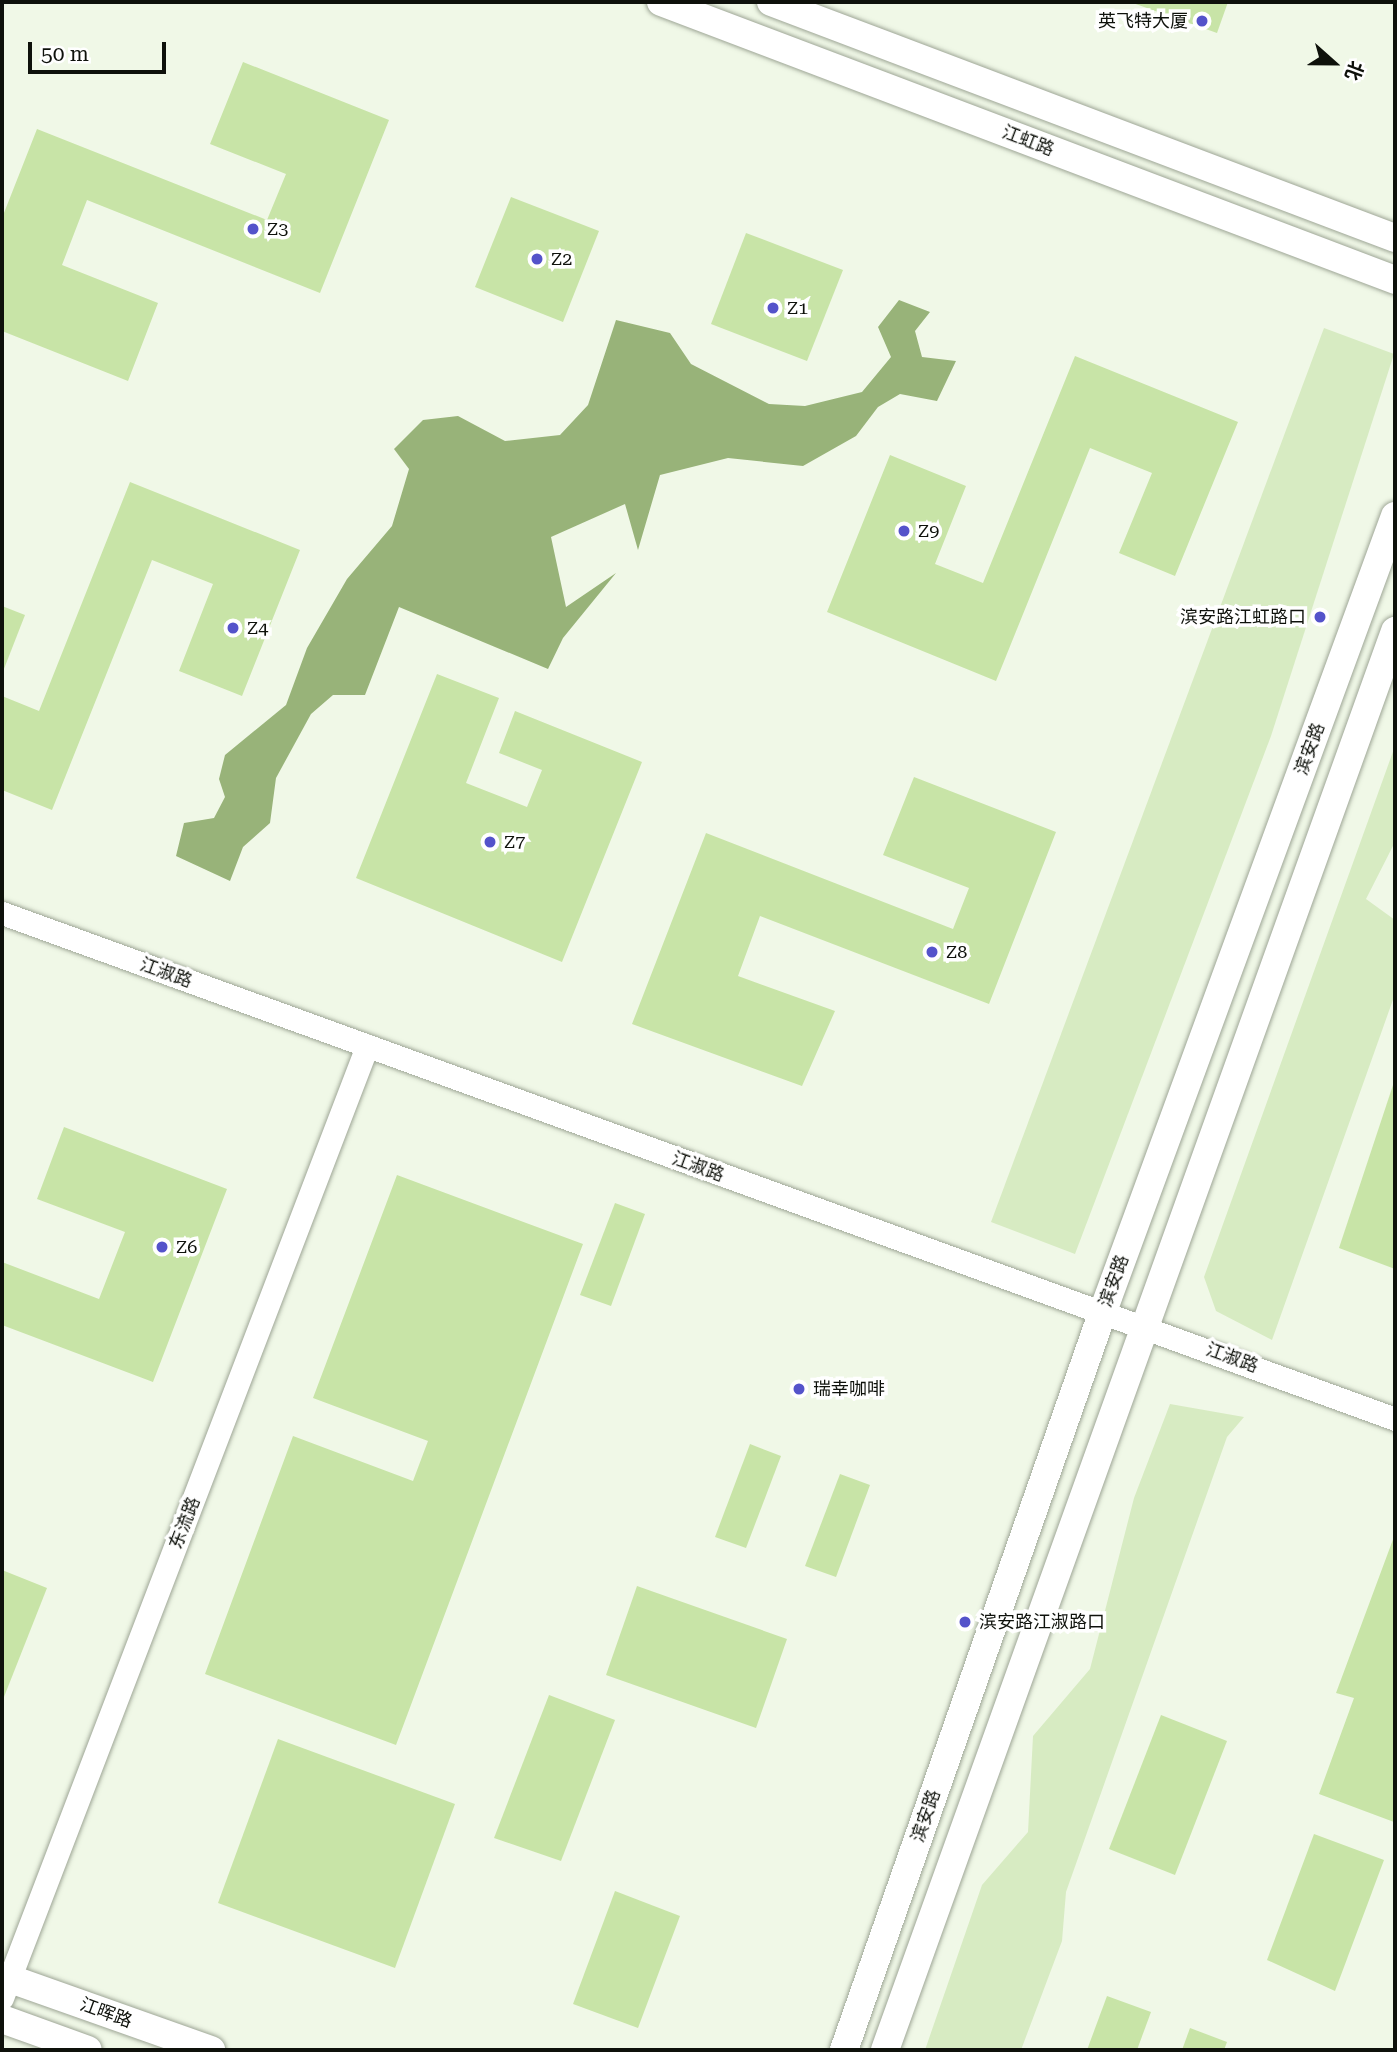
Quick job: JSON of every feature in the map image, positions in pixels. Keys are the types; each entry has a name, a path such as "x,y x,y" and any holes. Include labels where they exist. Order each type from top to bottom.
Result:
{"main road":[{"name":"江虹路","path":"661,2 1395,280"},
{"path":"787,5 1395,238"},
{"name":"滨安路","path":"844,2050 1102,1314 1395,516"},
{"path":"885,2050 1395,631"},
{"name":"江晖路","path":"5,1984 211,2050"},
{"path":"2,2019 88,2050"}],"street":[{"name":"江淑路","path":"2,913 1395,1419"},
{"name":"东流路","path":"5,1984 367,1046"}],"shaded area":[{"path":"899,300 930,312 915,331 922,357 956,361 937,401 900,394 878,407 856,436 803,466 728,458 660,475 638,550 625,504 551,537 566,607 616,573 563,638 548,669 399,607 365,695 333,695 311,714 276,778 270,823 243,847 230,881 176,856 184,823 214,818 225,797 219,779 225,755 286,705 307,648 347,579 392,526 409,469 394,449 423,420 458,416 505,441 560,435 588,405 616,320 670,333 691,364 769,404 805,406 862,392 891,357 878,327"},
{"path":"1324,328 1394,354 1271,736 1075,1254 991,1222"},
{"path":"1395,746 1395,842 1366,899 1395,920 1395,994 1272,1340 1216,1311 1204,1277"},
{"path":"1170,1404 1244,1417 1227,1437 1066,1892 1062,1941 1021,2050 925,2050 982,1885 1028,1832 1033,1736 1090,1669 1134,1498"}],"building":[{"name":"英飞特大厦","path":"1130,2 1228,2 1217,33"},
{"name":"Z3","path":"243,62 389,120 320,293 87,200 62,265 158,303 128,381 2,331 2,218 37,129 267,220 286,174 210,144"},
{"name":"Z2","path":"511,197 599,231 563,322 475,287"},
{"name":"Z1","path":"746,233 843,270 807,361 711,324"},
{"name":"Z9","path":"1075,356 1238,422 1175,576 1119,553 1152,473 1090,448 996,681 827,612 890,455 966,486 935,564 983,583"},
{"name":"Z4","path":"130,482 300,550 242,696 179,671 213,584 152,560 52,810 2,790 2,696 39,711"},
{"path":"2,606 25,615 2,674"},
{"name":"Z7","path":"437,674 499,698 466,783 527,807 542,770 499,753 515,711 642,762 562,962 356,878"},
{"name":"Z8","path":"914,777 1056,832 989,1004 760,916 738,976 835,1011 802,1086 632,1024 706,833 953,929 969,888 883,855"},
{"path":"1395,1079 1395,1269 1339,1248"},
{"name":"Z6","path":"64,1127 227,1189 153,1382 2,1325 2,1262 99,1299 125,1232 37,1199"},
{"path":"397,1175 583,1244 396,1745 205,1674 293,1436 413,1481 428,1441 313,1398"},
{"path":"615,1203 645,1214 611,1306 580,1295"},
{"path":"750,1444 781,1456 746,1548 715,1537"},
{"path":"840,1474 870,1485 836,1577 805,1566"},
{"path":"1395,1534 1394,1822 1319,1794 1354,1698 1336,1693"},
{"path":"2,1570 47,1588 2,1702"},
{"path":"637,1586 787,1639 756,1728 606,1675"},
{"path":"549,1695 615,1720 561,1861 494,1838"},
{"path":"1161,1715 1227,1741 1175,1875 1109,1849"},
{"path":"278,1739 455,1804 395,1968 218,1903"},
{"path":"1314,1834 1384,1860 1335,1991 1267,1960"},
{"path":"615,1891 680,1916 638,2028 573,2004"},
{"path":"1107,1996 1151,2012 1137,2050 1087,2050"},
{"path":"1190,2028 1227,2042 1224,2050 1182,2050"}],"place":[{"name":"英飞特大厦","path":"1202,21"},
{"name":"Z3","path":"253,229"},
{"name":"Z2","path":"537,259"},
{"name":"Z1","path":"773,308"},
{"name":"Z9","path":"904,531"},
{"name":"滨安路江虹路口","path":"1320,617"},
{"name":"Z4","path":"233,628"},
{"name":"Z7","path":"490,842"},
{"name":"Z8","path":"932,952"},
{"name":"Z6","path":"162,1247"},
{"name":"瑞幸咖啡","path":"799,1389"},
{"name":"滨安路江淑路口","path":"965,1622"}]}
